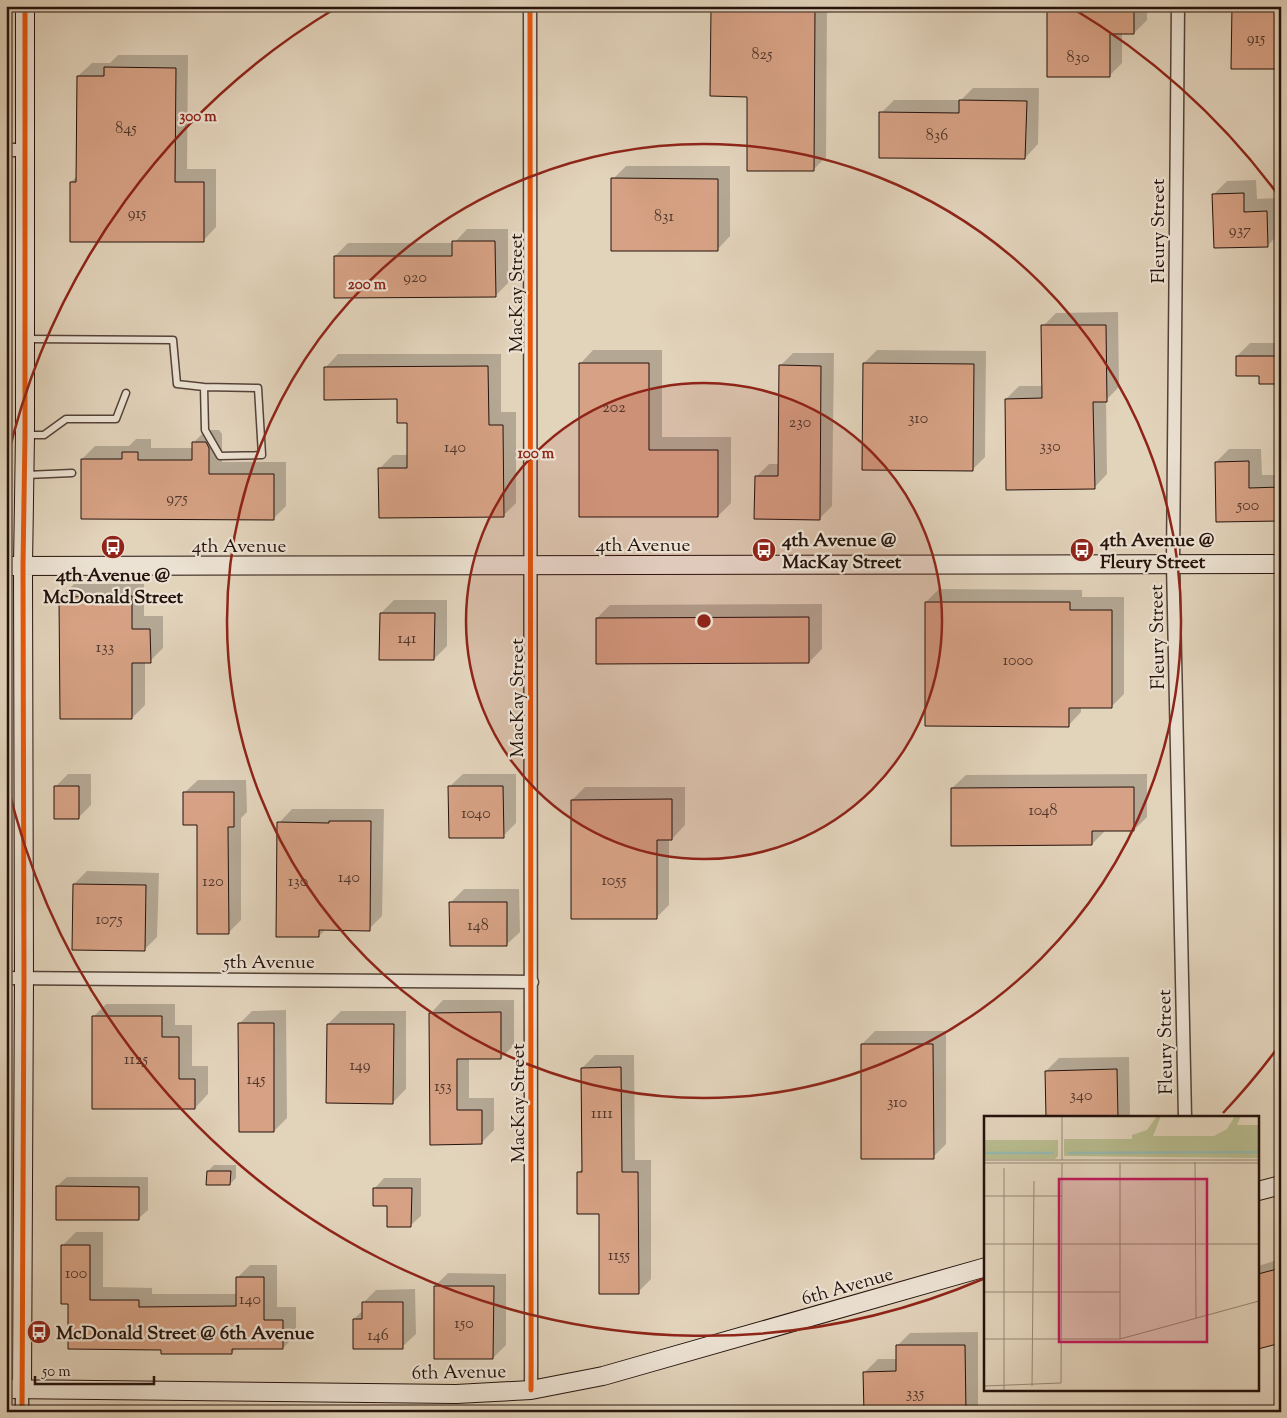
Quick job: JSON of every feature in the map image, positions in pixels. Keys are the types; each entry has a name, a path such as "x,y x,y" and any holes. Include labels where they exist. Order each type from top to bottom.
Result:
{"street":[{"path":"22,1412 14,1389 24,978 14,566 24,475 25,435 26,6"},
{"name":"MacKay Street","path":"530,6 532,982 530,1390"},
{"name":"Fleury Street","path":"1178,6 1173,564 1185,1116"},
{"path":"6,150 26,150"},
{"name":"4th Avenue","path":"14,566 1281,564"},
{"name":"5th Avenue","path":"6,978 532,982"},
{"path":"1260,1190 1281,1184"},
{"name":"6th Avenue","path":"14,1389 456,1394 530,1390 603,1376 984,1268"}],"lane":[{"path":"25,339 173,340 178,384 204,387 258,388 262,455 220,456 205,430 204,387"},
{"path":"25,435 44,435 66,419 116,419 126,393"},
{"path":"24,475 72,473"}],"building":[{"path":"1047,6 1134,6 1134,34 1110,34 1110,77 1047,77"},
{"path":"1232,6 1281,6 1281,69 1231,69"},
{"path":"711,8 815,9 814,171 747,171 747,97 710,96"},
{"path":"104,67 176,68 175,182 204,182 204,242 70,242 70,182 76,182 77,76 104,76"},
{"path":"959,100 1027,101 1025,159 879,158 879,112 959,113"},
{"path":"611,178 718,179 718,251 611,251"},
{"path":"1244,193 1244,212 1267,211 1268,247 1214,248 1212,194"},
{"path":"452,241 495,241 496,297 334,298 334,256 452,256"},
{"path":"1041,325 1106,325 1107,402 1093,402 1095,489 1006,490 1005,399 1042,398"},
{"path":"1236,356 1281,356 1281,384 1259,384 1259,376 1236,376"},
{"path":"579,363 649,363 649,450 718,450 718,517 579,517"},
{"path":"863,363 974,364 973,471 862,470"},
{"path":"779,365 821,366 820,520 754,519 755,476 778,476"},
{"path":"488,366 489,425 503,425 504,517 379,518 378,468 407,468 407,423 397,423 397,399 324,400 324,367"},
{"path":"192,442 206,442 209,448 209,474 274,474 274,520 81,519 81,459 122,459 122,452 138,452 138,460 192,460"},
{"path":"1249,461 1249,488 1281,487 1281,521 1216,522 1215,462"},
{"path":"132,596 132,629 150,629 151,663 132,663 132,719 60,719 59,597"},
{"path":"925,602 1070,602 1070,610 1112,610 1112,708 1069,708 1069,727 925,726"},
{"path":"380,613 435,613 434,660 379,660"},
{"path":"809,617 809,663 596,664 596,618"},
{"path":"54,786 79,786 79,819 54,819"},
{"path":"448,786 503,786 504,838 449,838"},
{"path":"1134,787 1134,831 1092,831 1092,845 951,846 951,788"},
{"path":"183,792 234,792 234,827 228,827 229,934 197,934 197,825 183,825"},
{"path":"672,799 672,840 657,840 657,919 571,919 571,800"},
{"path":"329,821 371,821 370,931 319,930 319,937 276,937 277,822 329,823"},
{"path":"73,884 146,885 145,951 72,950"},
{"path":"449,902 507,902 507,946 450,946"},
{"path":"501,1012 501,1059 457,1059 457,1110 482,1110 482,1144 430,1145 429,1013"},
{"path":"92,1016 162,1016 162,1037 179,1037 179,1079 195,1079 195,1109 92,1109"},
{"path":"238,1023 274,1023 274,1132 239,1132"},
{"path":"327,1024 394,1024 393,1104 326,1103"},
{"path":"861,1044 933,1044 934,1159 861,1159"},
{"path":"621,1067 622,1172 638,1172 639,1294 599,1294 599,1214 577,1214 577,1172 582,1172 581,1068"},
{"path":"1117,1069 1118,1116 1046,1116 1045,1071"},
{"path":"207,1171 231,1171 230,1185 206,1185"},
{"path":"56,1186 139,1187 139,1220 56,1220"},
{"path":"373,1188 412,1188 411,1227 387,1227 387,1206 373,1206"},
{"path":"61,1245 90,1245 90,1300 139,1300 139,1307 236,1306 236,1277 264,1277 264,1320 283,1320 283,1349 232,1349 232,1354 161,1354 161,1350 68,1349 68,1304 61,1304"},
{"path":"1281,1268 1281,1343 1260,1348 1260,1273"},
{"path":"434,1286 494,1286 493,1359 434,1359"},
{"path":"362,1302 403,1302 403,1349 353,1349 353,1319 362,1319"},
{"path":"896,1345 965,1345 966,1412 864,1412 863,1372 896,1371"}],"cycle path":[{"path":"22,1412 25,6"},
{"path":"530,6 531,1390"}],"place":[{"name":"4th Avenue @ McDonald Street","path":"113,547"},
{"name":"4th Avenue @ MacKay Street","path":"764,550"},
{"name":"4th Avenue @ Fleury Street","path":"1082,550"},
{"name":"McDonald Street @ 6th Avenue","path":"39,1332"}]}
